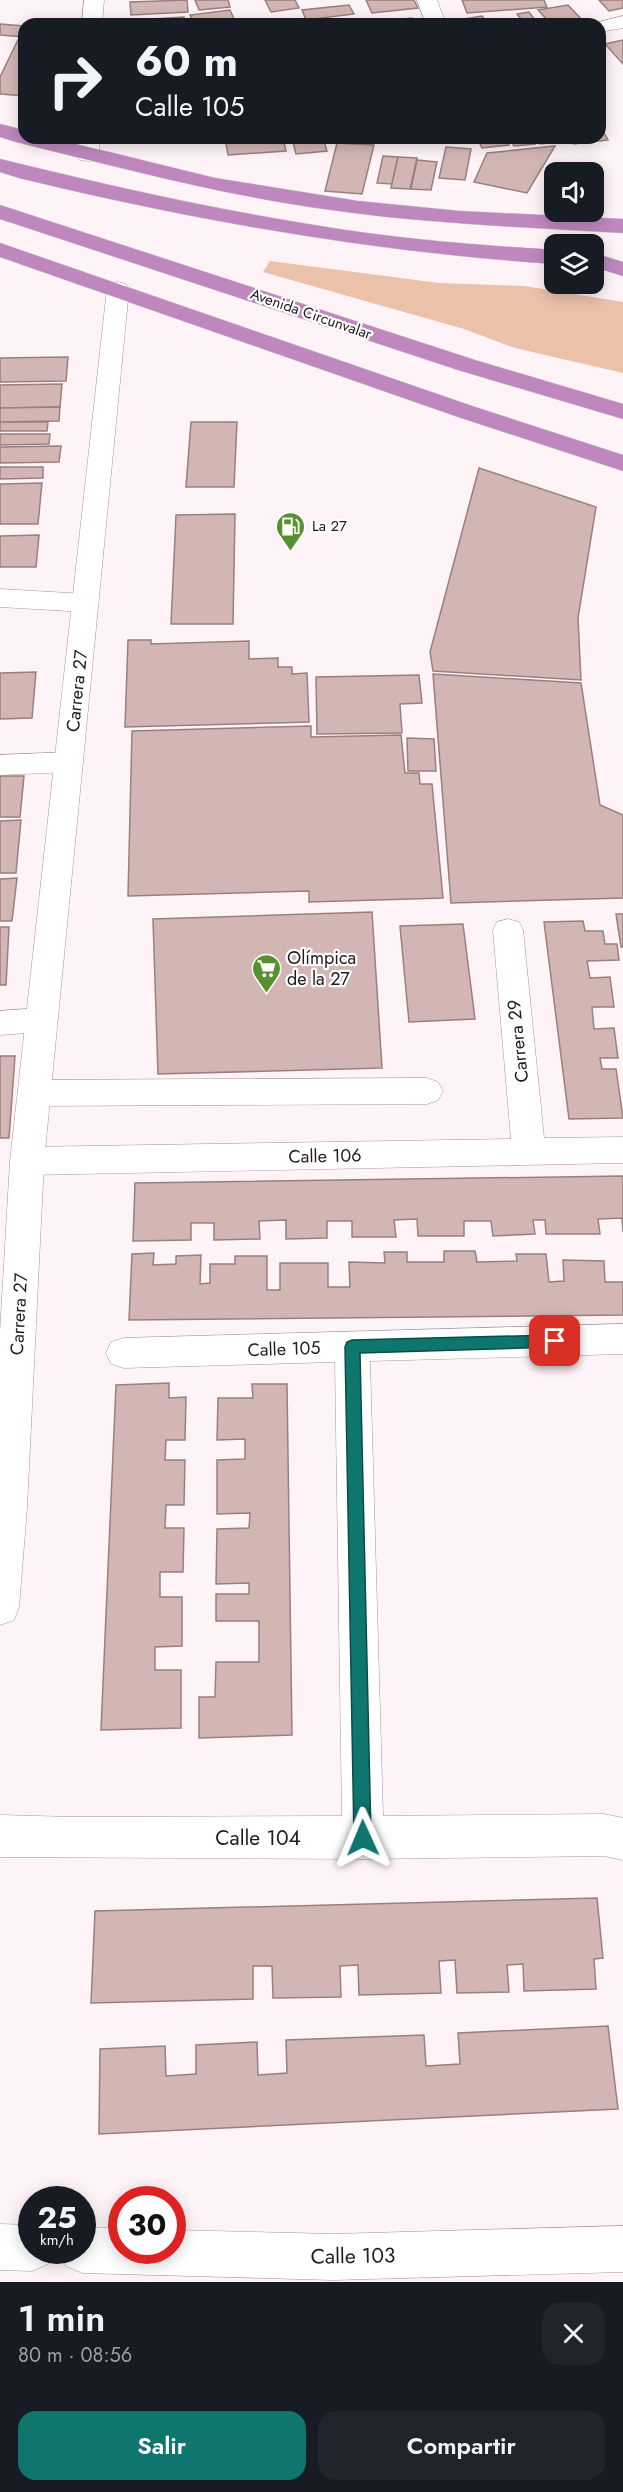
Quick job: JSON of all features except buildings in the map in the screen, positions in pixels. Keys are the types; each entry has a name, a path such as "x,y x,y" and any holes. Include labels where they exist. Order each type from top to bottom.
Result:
{"highway":[{"path":"0,130 18,135"},
{"path":"69,144 88,147 250,192 321,203 418,214 623,226"},
{"path":"0,165 206,213 321,233 415,245 544,256"},
{"name":"Avenida Circunvalar","path":"0,212 126,251 522,384 623,412"},
{"path":"3,252 118,289 518,431 623,463"},
{"path":"604,260 623,261"},
{"path":"604,263 623,269"},
{"path":"522,384 623,397"}],"street":[{"path":"92,18 94,0"},
{"path":"427,0 434,18"},
{"path":"606,26 623,22"},
{"name":"Carrera 27","path":"0,1607 4,1509 27,1161 36,1093 41,1020 70,762 118,289"},
{"path":"0,598 86,603"},
{"path":"0,765 70,762"},
{"name":"Carrera 29","path":"508,930 529,1152"},
{"path":"0,1023 41,1020"},
{"path":"36,1093 427,1091"},
{"name":"Calle 106","path":"27,1161 623,1150"},
{"name":"Calle 105","path":"124,1353 623,1339"},
{"path":"352,1347 363,1838"},
{"name":"Calle 104","path":"0,1836 363,1838 604,1835 623,1839"},
{"path":"0,2247 18,2248"},
{"name":"Calle 103","path":"96,2251 334,2270 623,2249"}],"shaded area":[{"path":"270,261 439,283 525,286 544,289 544,294 574,294 623,302 623,373 515,348 464,329 263,272"}],"place":[{"name":"La 27","path":"291,552"},
{"name":"Olímpica de la 27","path":"266,994"}],"route":[{"path":"363,1838 352,1347 555,1341"}]}
